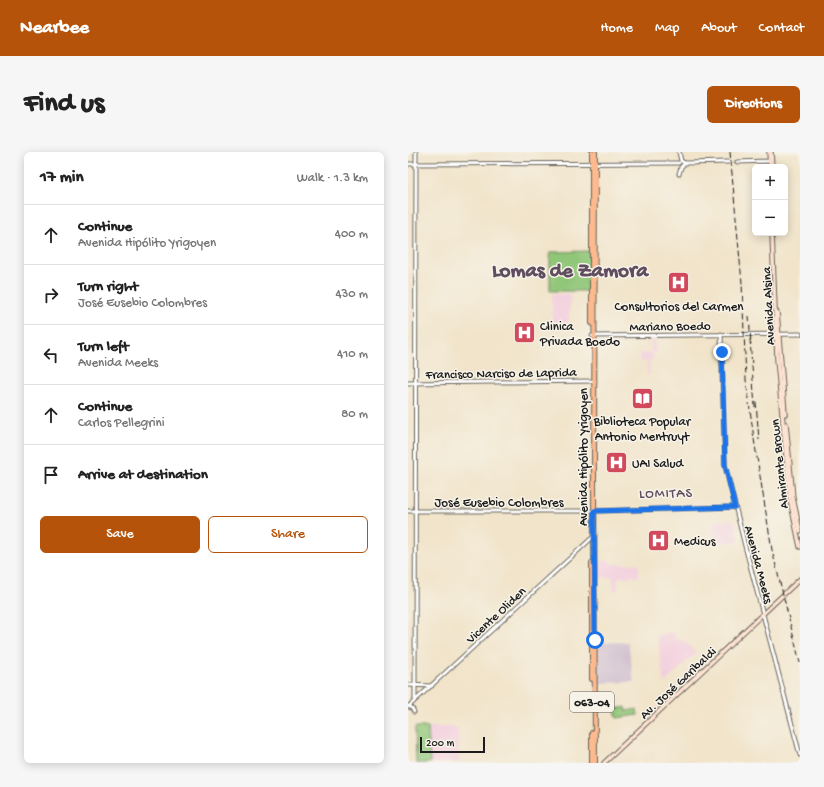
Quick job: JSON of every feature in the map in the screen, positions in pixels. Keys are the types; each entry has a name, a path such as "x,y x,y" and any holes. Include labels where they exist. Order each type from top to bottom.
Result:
{"main road":[{"name":"Avenida Hipólito Yrigoyen","path":"592,152 594,163"},
{"name":"Avenida Hipólito Yrigoyen","path":"592,763 595,152"},
{"path":"770,152 770,164"},
{"name":"Avenida Alsina","path":"773,236 780,378"},
{"name":"Almirante Brown","path":"780,378 793,498 800,531"},
{"name":"Almirante Brown","path":"780,378 790,499 800,547"},
{"name":"Avenida Hipólito Yrigoyen","path":"593,537 595,763"},
{"name":"Av. José Garibaldi","path":"604,763 800,579"}],"street":[{"path":"415,700 416,152"},
{"path":"679,152 681,160 685,163 729,162"},
{"path":"737,162 769,161"},
{"path":"408,164 679,163"},
{"path":"679,174 681,167 685,163"},
{"name":"Avenida Meeks","path":"721,334 725,465 800,755"},
{"name":"Mariano Boedo","path":"593,336 800,334"},
{"name":"Francisco Narciso de Laprida","path":"408,383 593,381"},
{"name":"José Eusebio Colombres","path":"408,511 593,511 735,507"},
{"name":"Vicente Oliden","path":"408,706 432,686 593,537"},
{"path":"408,686 432,686"},
{"path":"408,706 412,708 414,712"}],"shaded area":[{"path":"552,294 571,294 568,323 552,323"},
{"path":"651,338 654,338 656,353 653,353 653,359 649,361 650,375 647,375 647,361 640,362 640,353 651,353"},
{"path":"734,520 740,542 713,542 713,521"},
{"path":"597,561 610,561 610,564 639,564 639,577 618,577 618,590 613,590 613,577 597,578"},
{"path":"674,632 676,639 679,641 682,639 696,653 664,683 657,636"},
{"path":"628,642 634,682 597,683 597,643"},
{"path":"428,727 458,727 459,763 429,763"}],"green space":[{"path":"590,251 590,291 550,291 550,252"},
{"path":"626,707 626,711 637,709 638,715 617,718 615,709"},
{"path":"415,727 428,727 430,763 416,763"}],"tunnel":[{"path":"729,162 737,162"}],"railway":[{"path":"730,152 742,283 746,380 754,439 772,550 800,663"},
{"path":"749,316 751,344"},
{"path":"750,339 755,407"},
{"path":"756,402 759,440"}],"place":[{"name":"Consultorios del Carmen","path":"679,283"},
{"name":"Clinica Privada Boedo","path":"524,332"},
{"name":"Biblioteca Popular Antonio Mentruyt","path":"642,398"},
{"name":"UAI Salud","path":"617,462"},
{"name":"Medicus","path":"658,540"}],"district":[{"name":"Lomas de Zamora","path":"570,269"},
{"name":"LOMITAS","path":"666,492"}],"route":[{"path":"595,640 594,511 643,511 735,507 725,465 722,352"}]}
